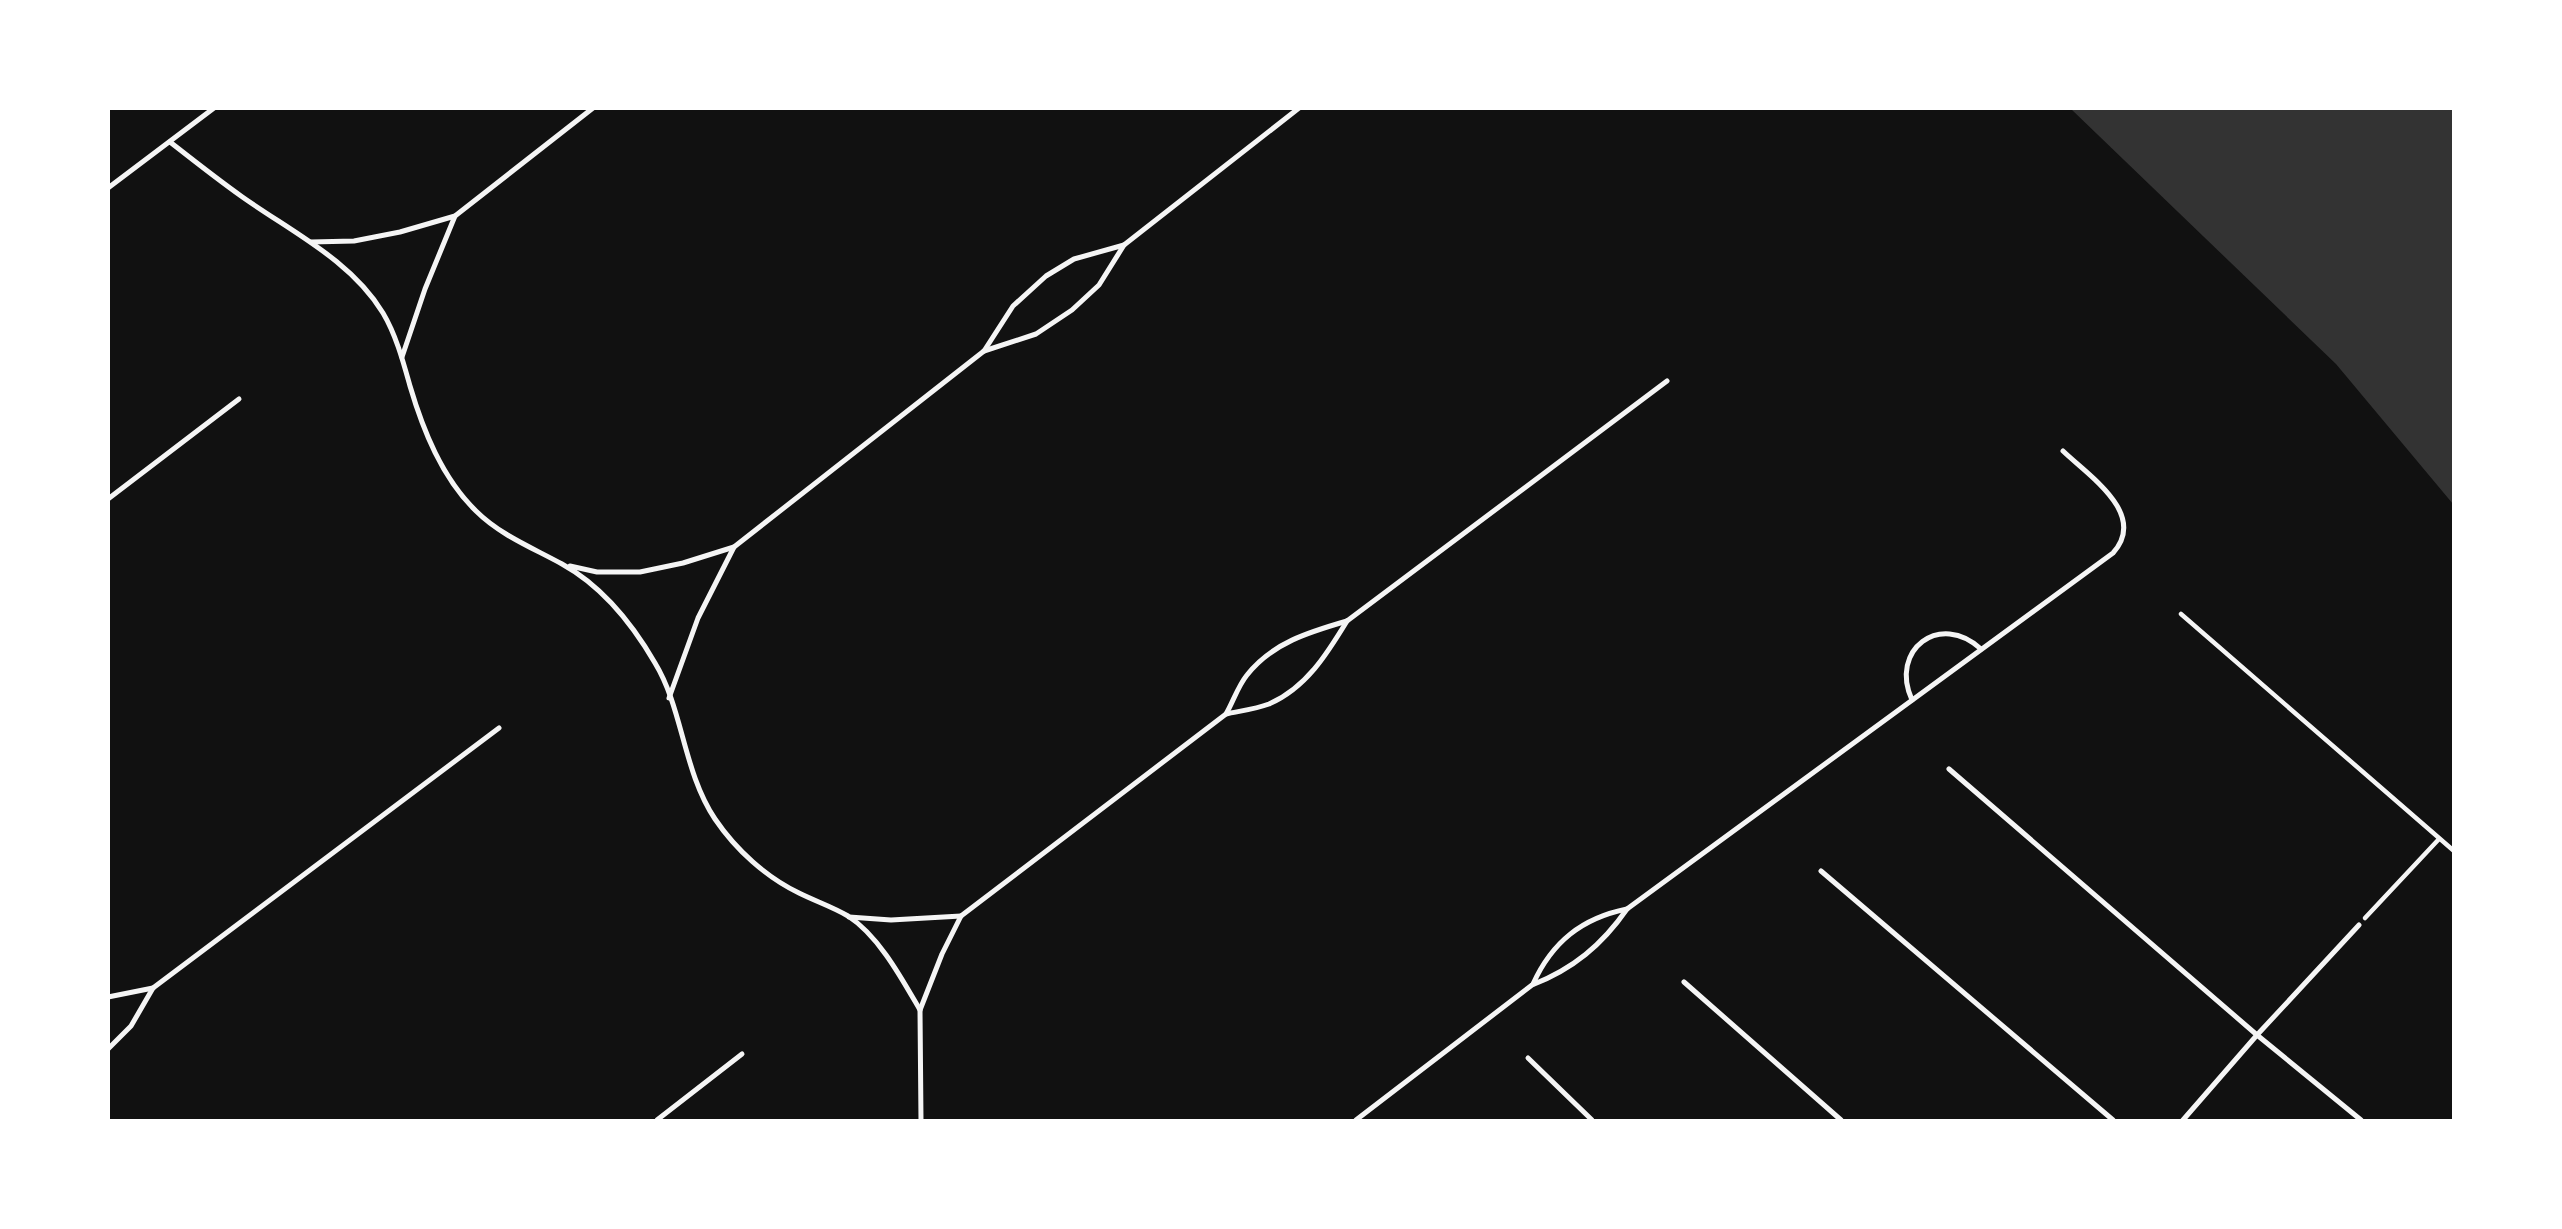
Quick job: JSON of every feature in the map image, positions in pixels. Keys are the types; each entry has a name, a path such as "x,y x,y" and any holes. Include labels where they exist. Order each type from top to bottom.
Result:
{"lane":[{"path":"108,188 214,108"},
{"path":"311,242 354,242 455,216 593,108"},
{"path":"984,351 1036,334 1072,310 1099,285 1124,245 1299,108"},
{"path":"170,142 242,197 311,242 352,275 383,313 402,357 426,433 447,475 476,512 519,542 565,565 601,592 633,629 657,666 690,768 715,818 753,863 795,891 849,917 882,949 920,1010"},
{"path":"402,357 425,289 455,216"},
{"path":"565,565 597,572 640,572 683,563 734,547 984,351 1013,306 1046,276 1074,259 1124,245"},
{"path":"1226,715 1245,676 1270,651 1302,634 1347,621 1667,381"},
{"path":"108,499 239,399"},
{"path":"1356,1121 1532,985 1552,977 1587,956 1627,909 2113,552 2123,538 2122,510 2063,451"},
{"path":"669,698 698,618 734,547"},
{"path":"921,1121 920,1010 942,954 961,916 1226,715 1269,704 1301,683 1323,660 1347,621"},
{"path":"1912,699 1905,677 1910,654 1918,645 1939,634 1950,634 1972,641 1981,649"},
{"path":"108,1049 131,1026 153,988 499,728"},
{"path":"1949,769 2257,1035 2361,1121"},
{"path":"1821,871 2113,1121"},
{"path":"1532,985 1553,948 1569,933 1596,917 1627,909"},
{"path":"849,917 891,920 961,916"},
{"path":"2183,1121 2257,1035 2359,925"},
{"path":"1684,982 1841,1121"},
{"path":"108,997 153,988"},
{"path":"657,1121 742,1054"},
{"path":"1528,1058 1592,1121"}],"path":[{"path":"2181,614 2454,851"},
{"path":"2359,925 2439,839"}],"shaded area":[{"path":"2071,109 2453,109 2453,504 2336,364"}]}
